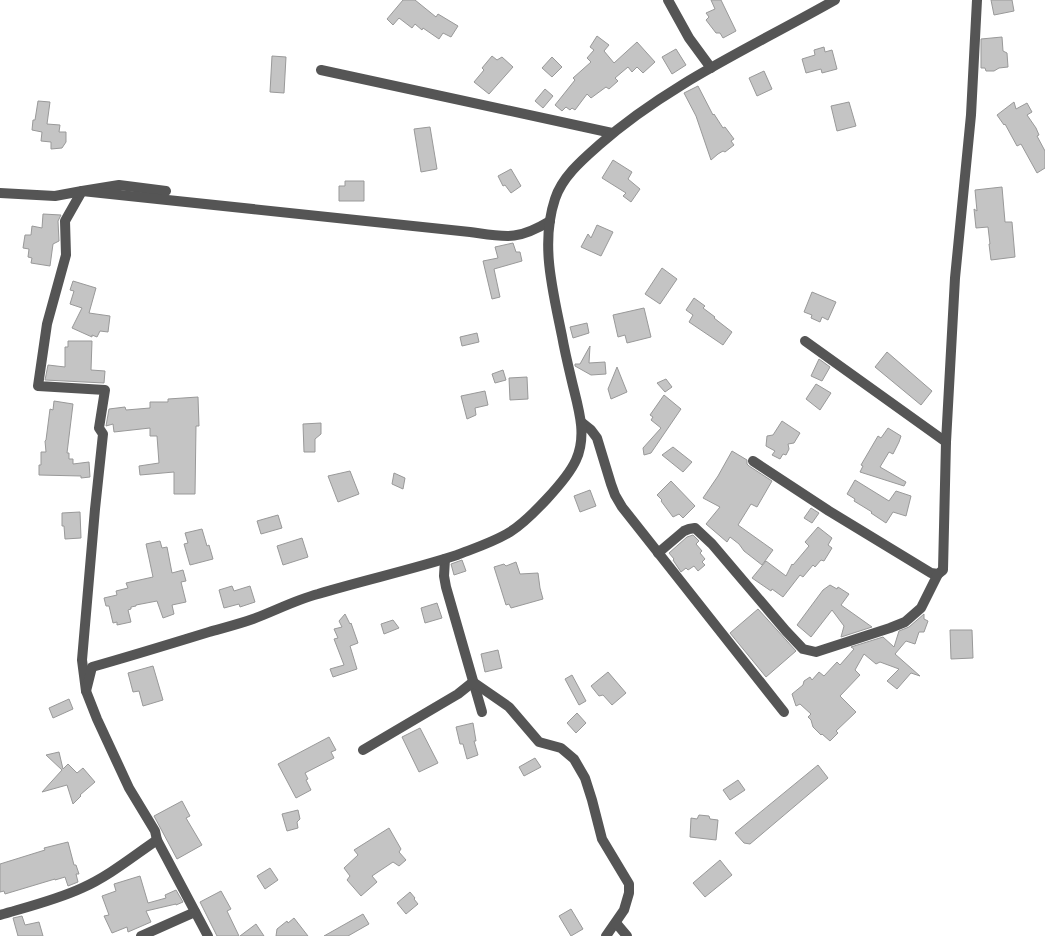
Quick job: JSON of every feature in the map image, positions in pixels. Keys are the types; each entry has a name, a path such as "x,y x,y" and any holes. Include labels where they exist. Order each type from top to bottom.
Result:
{"street":[{"path":"668,0 689,38 711,68"},
{"path":"92,667 253,619 289,603 317,594 445,559 508,533 526,520 564,479 576,460 581,442 581,422 548,262 550,220 555,198 560,188 571,172 585,157 612,133 675,88 834,0"},
{"path":"658,553 684,531 695,528 712,544 803,649 816,652 905,622 921,608 938,574 943,570 946,442 955,278 971,115 977,0"},
{"path":"321,70 612,133"},
{"path":"0,193 55,196 119,185 166,191"},
{"path":"82,191 514,237 529,233 550,220"},
{"path":"82,191 65,221 66,255 47,324 38,386 105,390 99,428 103,434 82,660 86,691 129,788 155,832 157,840 208,936"},
{"path":"805,341 946,442"},
{"path":"581,422 591,430 597,438 611,484 622,507 784,712"},
{"path":"753,460 829,512 931,573 938,574"},
{"path":"445,559 444,576 446,587 482,712"},
{"path":"82,660 92,667"},
{"path":"86,691 92,667"},
{"path":"363,750 458,694 473,682"},
{"path":"473,682 509,707 539,742 562,748 574,759 585,778 602,839 629,884 630,894 624,910 606,936"},
{"path":"0,915 70,894 113,871 157,840"},
{"path":"141,936 195,912"},
{"path":"616,923 627,936"}],"building":[{"path":"403,0 415,0 436,17 438,14 458,26 451,37 443,33 439,39 423,28 422,30 415,24 412,28 399,18 393,25 387,19"},
{"path":"711,0 721,0 736,31 723,38 720,33 716,33 706,20 709,17 706,13 715,9"},
{"path":"991,0 1012,0 1014,11 994,15"},
{"path":"597,36 609,45 604,51 614,63 637,42 655,62 643,73 637,67 632,72 628,67 615,78 618,81 609,89 606,87 591,98 587,94 575,110 572,108 570,110 566,107 562,111 555,105 575,80 573,78 591,62 587,58 594,50 590,47"},
{"path":"1002,37 1003,51 1007,53 1008,67 999,68 994,71 986,71 985,68 981,68 981,39"},
{"path":"824,47 825,52 832,50 837,69 822,73 821,69 806,73 802,59 815,55 814,50"},
{"path":"676,49 686,65 672,74 662,57"},
{"path":"272,56 286,57 284,93 270,92"},
{"path":"492,56 497,60 502,57 513,67 489,94 474,82 484,70 482,68"},
{"path":"552,57 562,67 552,77 542,68"},
{"path":"764,71 772,89 757,96 749,78"},
{"path":"698,86 713,115 714,114 723,128 725,127 734,139 731,141 734,145 725,152 723,151 718,154 711,160 696,116 684,93"},
{"path":"545,89 553,96 543,108 535,101"},
{"path":"38,101 50,102 47,124 60,125 59,132 66,132 66,142 62,148 51,149 51,142 41,141 42,132 32,130"},
{"path":"849,102 856,126 837,131 831,106"},
{"path":"1014,102 1016,109 1027,103 1032,112 1027,115 1036,128 1039,135 1037,136 1045,151 1045,168 1037,173 1021,144 1017,146 1005,124 1004,125 997,115"},
{"path":"430,127 437,169 421,172 414,129"},
{"path":"613,160 632,172 628,179 640,189 631,202 623,196 626,193 602,178"},
{"path":"511,169 521,186 511,193 505,185 503,186 498,176"},
{"path":"345,181 364,181 364,201 339,201 339,186 345,186"},
{"path":"1002,187 1005,222 1012,222 1015,257 991,260 988,227 976,228 974,209 977,211 975,190"},
{"path":"43,214 61,215 58,221 59,241 53,244 50,266 31,263 32,258 28,257 29,249 23,248 25,235 31,235 32,226 42,228"},
{"path":"597,225 613,232 601,256 581,247 588,234 591,238"},
{"path":"513,243 516,252 520,252 522,261 494,269 500,297 492,299 483,261 498,258 495,247"},
{"path":"662,268 677,279 660,304 645,294"},
{"path":"73,281 96,288 89,313 110,316 108,332 100,331 97,337 92,335 92,337 72,328 82,308 70,304 74,291 70,290"},
{"path":"812,292 836,302 828,320 822,317 820,322 811,318 812,315 804,312"},
{"path":"694,298 705,306 703,308 715,317 714,318 732,332 723,345 689,322 693,315 686,310"},
{"path":"644,308 651,337 627,343 625,335 618,337 613,315"},
{"path":"587,323 589,333 573,338 570,327"},
{"path":"477,333 479,342 462,346 460,337"},
{"path":"68,341 92,341 91,370 105,371 104,383 45,380 48,365 65,367 65,347 68,347"},
{"path":"590,346 589,363 605,362 606,374 591,375 575,366 575,364 580,364"},
{"path":"887,352 932,391 921,405 875,367"},
{"path":"819,359 830,367 822,381 811,376"},
{"path":"617,367 627,392 611,399 608,389"},
{"path":"503,370 506,380 495,383 492,374"},
{"path":"527,377 528,399 510,400 509,378"},
{"path":"666,379 672,387 665,392 657,383"},
{"path":"816,384 831,393 820,410 806,399"},
{"path":"485,391 488,405 475,408 476,415 467,419 461,396"},
{"path":"664,395 681,409 651,453 644,455 643,448 661,428 651,420 653,417 650,415"},
{"path":"198,397 199,426 196,426 195,494 174,494 174,472 140,475 139,466 159,463 157,436 150,436 150,428 114,432 113,424 106,426 109,409 125,407 126,410 150,408 150,402 168,402 168,399"},
{"path":"54,401 73,404 67,453 69,453 69,459 73,459 73,464 89,462 90,477 81,478 81,476 39,475 41,452 46,452 45,441 50,409 53,410"},
{"path":"782,421 800,433 794,443 788,444 789,449 786,455 783,454 780,459 772,455 775,451 766,446 767,436 773,435"},
{"path":"321,423 321,434 315,439 315,452 304,452 303,424"},
{"path":"888,428 901,436 893,454 889,452 880,467 906,482 904,486 860,472 863,466 861,465 878,436 881,438"},
{"path":"673,447 692,462 683,472 662,455"},
{"path":"732,451 747,460 747,464 749,466 772,481 757,507 751,504 738,525 773,550 762,565 744,551 739,544 730,537 727,542 706,524 720,507 703,498 718,476"},
{"path":"350,471 359,494 338,502 328,476"},
{"path":"394,473 405,478 403,489 392,484"},
{"path":"855,480 889,501 896,491 911,496 906,516 893,512 886,523 854,501 855,499 847,494"},
{"path":"671,481 695,506 683,518 679,514 673,517 657,495"},
{"path":"590,490 596,506 580,512 574,496"},
{"path":"811,508 819,513 812,523 804,518"},
{"path":"80,512 81,538 65,539 64,526 62,526 62,513"},
{"path":"278,515 282,528 261,534 257,521"},
{"path":"818,527 832,538 828,545 832,548 824,561 821,560 815,567 813,565 803,577 800,575 783,597 752,578 766,561 786,576 792,564 793,565 809,546 805,542"},
{"path":"202,529 213,559 190,565 184,544 188,543 185,533"},
{"path":"693,535 699,541 696,544 702,551 700,553 705,559 702,562 705,565 698,571 694,566 688,570 686,568 681,572 669,553 687,537"},
{"path":"302,538 308,557 283,565 277,546"},
{"path":"160,541 162,548 167,547 172,573 183,570 186,581 181,582 186,602 172,605 174,614 163,618 157,601 136,605 128,610 131,622 117,625 117,622 113,623 109,606 106,606 104,598 117,595 116,591 128,588 126,583 153,577 146,544"},
{"path":"462,560 466,571 454,575 451,564"},
{"path":"516,562 520,574 538,573 543,599 511,608 509,604 506,605 494,567 504,564 506,566"},
{"path":"830,585 837,589 838,587 849,594 841,605 872,627 841,637 844,626 832,610 811,637 797,625 823,590"},
{"path":"232,586 234,591 250,586 255,602 240,607 239,604 224,608 219,590"},
{"path":"437,603 442,618 425,623 421,608"},
{"path":"758,609 796,651 766,677 730,633"},
{"path":"345,614 350,624 351,623 358,643 350,646 357,669 333,677 330,669 344,665 334,639 338,638 334,629 342,627 339,621"},
{"path":"924,614 924,619 928,621 924,632 919,632 915,644 906,641 895,654 920,676 911,673 897,689 887,681 899,669 880,662 876,664 864,654 855,670 860,675 840,696 856,712 836,731 838,733 830,741 822,734 821,735 813,727 811,720 808,717 811,714 800,704 796,706 792,694 803,685 804,681 810,677 812,680 819,672 824,676 837,662 840,665 854,649 851,647 883,637 894,647 899,631 909,627"},
{"path":"393,620 399,628 384,634 381,624"},
{"path":"950,630 972,630 973,658 951,659"},
{"path":"498,650 502,668 485,672 481,654"},
{"path":"153,666 163,700 143,706 139,691 133,692 128,673"},
{"path":"608,672 626,693 612,705 603,695 599,696 591,686"},
{"path":"572,675 586,701 579,705 565,679"},
{"path":"69,699 73,709 53,718 49,708"},
{"path":"577,713 586,723 576,733 567,723"},
{"path":"473,723 476,741 474,741 478,755 467,759 463,744 460,744 456,727"},
{"path":"420,728 438,763 419,772 402,737"},
{"path":"329,737 336,750 331,752 334,758 305,773 308,779 306,780 311,790 296,798 278,764"},
{"path":"59,752 63,769 68,764 77,773 83,768 95,782 80,795 81,796 73,804 67,785 42,792 62,770 46,755"},
{"path":"535,758 541,767 524,776 519,767"},
{"path":"818,765 828,778 750,844 744,843 735,833"},
{"path":"738,780 745,790 730,800 723,790"},
{"path":"182,801 190,816 186,818 202,845 177,859 154,816"},
{"path":"298,810 300,819 297,822 298,828 287,831 282,814"},
{"path":"699,815 709,816 710,819 718,820 716,840 690,837 691,818 697,819"},
{"path":"389,828 401,849 399,852 406,860 399,866 393,862 372,876 377,882 361,896 347,880 350,876 344,868 358,855 354,850"},
{"path":"68,842 74,865 76,865 79,874 76,874 78,882 68,886 65,877 5,894 4,891 0,892 0,864 45,850 44,848"},
{"path":"720,860 732,875 705,897 693,883"},
{"path":"270,868 278,880 265,889 257,876"},
{"path":"140,876 148,903 166,898 165,895 176,890 183,902 176,905 146,911 151,922 128,932 127,927 112,933 104,916 109,915 102,896 116,891 114,884"},
{"path":"221,891 231,909 227,911 239,936 217,936 200,902"},
{"path":"410,892 418,904 406,914 397,903"},
{"path":"571,909 583,929 571,936 559,916"},
{"path":"363,914 369,924 348,936 324,936"},
{"path":"22,916 25,925 39,922 43,936 18,936 13,918"},
{"path":"294,918 308,936 276,936 277,929 287,921 288,923"},
{"path":"256,924 264,936 240,936"}]}
